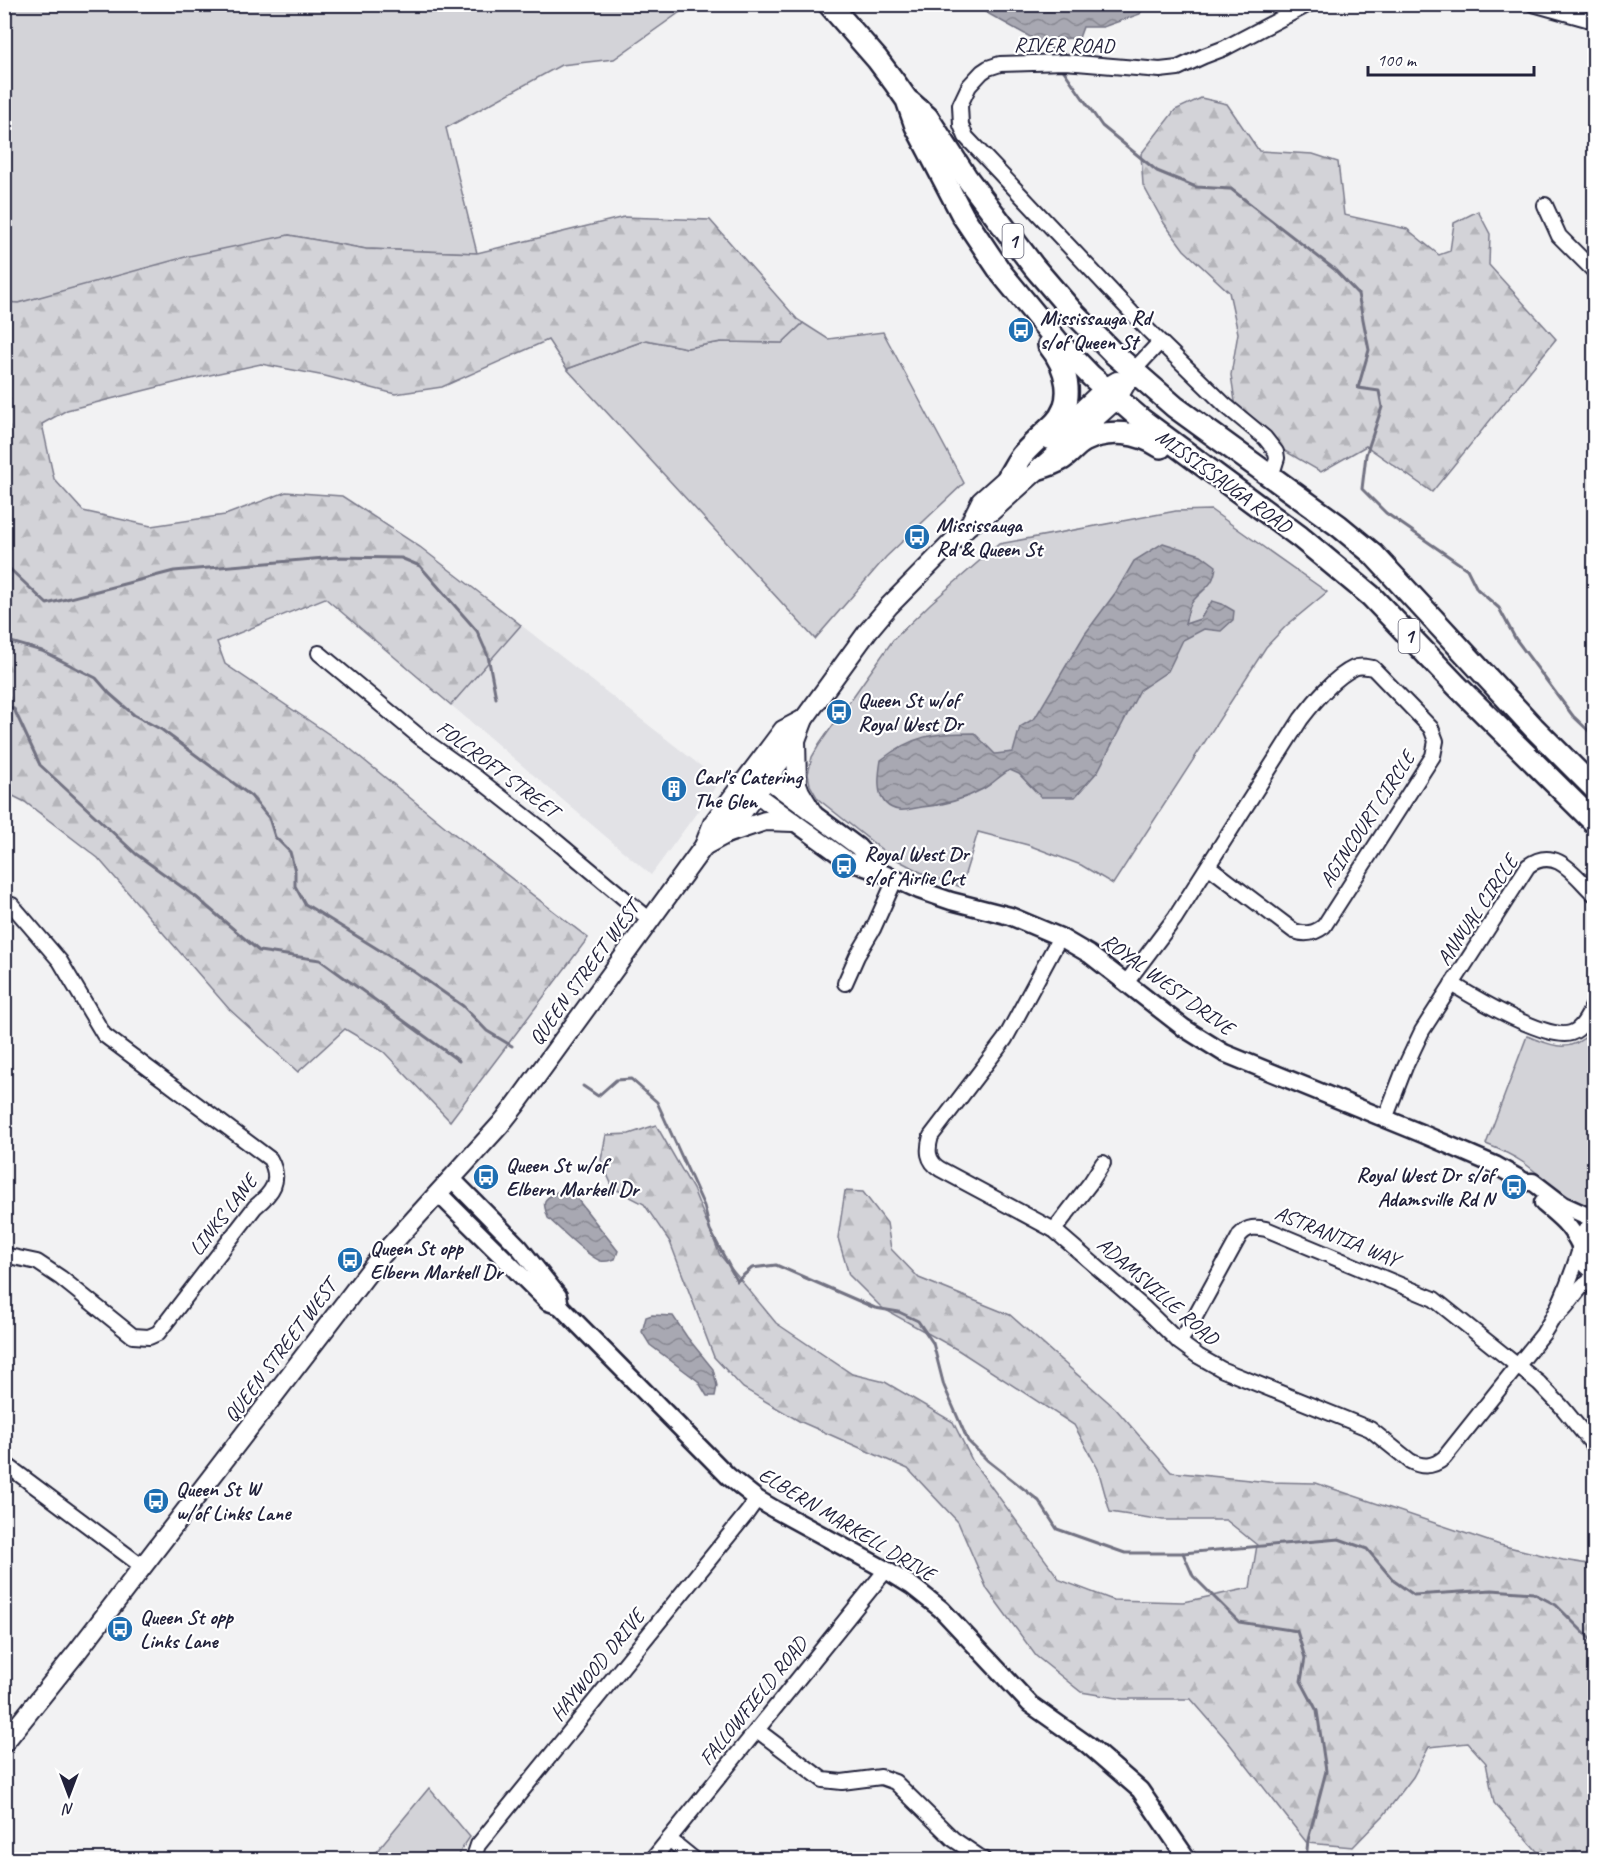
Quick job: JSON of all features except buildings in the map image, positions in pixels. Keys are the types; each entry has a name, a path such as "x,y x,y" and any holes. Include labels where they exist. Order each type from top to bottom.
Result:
{"main road":[{"name":"MISSISSAUGA ROAD","path":"835,11 877,59 907,100 927,117 966,177 1034,267 1070,309 1113,353 1175,407 1274,467 1373,554 1534,728 1594,788"},
{"name":"MISSISSAUGA ROAD","path":"907,100 916,126 963,216 1002,274 1058,341 1111,394 1142,420 1300,537 1371,596 1457,686 1594,822"},
{"path":"985,250 1004,262 1104,369 1122,374 1133,371"},
{"path":"1002,274 1005,294 1058,356 1063,366 1067,388 1064,408 1056,421 1022,454 1009,476"},
{"name":"QUEEN STREET WEST","path":"760,774 796,740 804,719 882,614 969,525 992,511 1040,468 1133,371"},
{"name":"QUEEN STREET WEST","path":"969,525 981,501 1111,394"},
{"path":"1040,468 1061,460 1086,440 1110,433 1135,435 1150,440 1196,472 1208,470"},
{"name":"QUEEN STREET WEST","path":"704,846 726,834 783,730 804,719"},
{"path":"796,740 797,784 812,812"},
{"name":"QUEEN STREET WEST","path":"4,1743 143,1567 381,1256 515,1106 704,846 713,823 749,789"},
{"path":"726,834 765,821 793,822"}],"street":[{"name":"RIVER ROAD","path":"1274,467 1276,452 1264,438 1225,405 1160,342 966,137 959,115 963,95 969,86 982,72 1000,64 1065,62 1160,70 1178,69 1225,48 1309,4"},
{"path":"1533,4 1594,21"},
{"path":"1545,206 1559,236 1594,271"},
{"path":"1133,371 1160,342"},
{"name":"FOLCROFT STREET","path":"319,653 421,738 477,778 544,831 650,920"},
{"name":"AGINCOURT CIRCLE","path":"1126,982 1175,918 1208,866 1308,710 1321,694 1348,672 1360,666 1373,668 1431,728 1436,741 1433,756 1323,926 1318,930 1306,934 1294,931 1208,866"},
{"name":"ROYAL WEST DRIVE","path":"760,774 858,847 888,877"},
{"name":"ROYAL WEST DRIVE","path":"749,789 848,861 951,901 1010,916 1060,937 1089,954 1184,1028 1224,1053 1495,1165 1526,1182 1533,1182 1563,1205 1594,1219"},
{"name":"ANNUAL CIRCLE","path":"1385,1119 1412,1050 1422,1031 1528,866 1534,861 1546,858 1560,861 1594,894"},
{"path":"845,983 873,929 888,877"},
{"name":"LINKS LANE","path":"4,903 12,905 60,962 104,1035 270,1159 276,1171 268,1196 255,1207 158,1333 149,1337 133,1336 61,1278 37,1262 4,1255"},
{"name":"ADAMSVILLE ROAD","path":"1060,937 1005,1039 931,1136 928,1148 930,1160 940,1169 1054,1230 1143,1307 1179,1342 1198,1356 1223,1370 1370,1429 1410,1461 1424,1466 1437,1463 1518,1366 1553,1318 1580,1247"},
{"name":"ANNUAL CIRCLE","path":"1452,984 1492,1008 1556,1034 1571,1033 1577,1030 1594,1004"},
{"path":"1054,1230 1103,1163"},
{"name":"ELBERN MARKELL DRIVE","path":"451,1178 519,1247 558,1296 560,1306"},
{"name":"ROYAL WEST DRIVE","path":"1526,1182 1529,1190 1566,1221 1573,1230 1580,1247 1582,1260 1594,1271"},
{"name":"ELBERN MARKELL DRIVE","path":"438,1193 548,1302 560,1306 712,1462 757,1499 886,1570 912,1586 941,1609 1030,1704 1088,1745 1140,1790 1186,1858"},
{"path":"1580,1247 1585,1232 1594,1224"},
{"name":"ASTRANTIA WAY","path":"1179,1342 1240,1235 1251,1227 1266,1229 1434,1299 1551,1395 1594,1446"},
{"name":"ADAMSVILLE ROAD","path":"1553,1318 1564,1311 1580,1287 1594,1278"},
{"path":"4,1463 143,1567"},
{"name":"HAYWOOD DRIVE","path":"473,1860 478,1845 757,1499"},
{"name":"FALLOWFIELD ROAD","path":"652,1860 886,1570"},
{"path":"757,1730 823,1780 842,1782 881,1777 895,1782 953,1839 980,1858"},
{"path":"669,1839 695,1860"}],"shaded area":[{"path":"521,625 720,781 651,875 451,705"}],"green space":[{"path":"5,5 690,5 614,59 561,65 446,128 477,253 366,249 289,235 18,303 5,302"},
{"path":"1201,98 1227,104 1259,151 1313,154 1338,162 1344,215 1407,229 1439,255 1450,251 1454,223 1478,211 1490,234 1489,265 1556,339 1432,492 1366,446 1321,472 1283,450 1236,408 1231,375 1238,333 1229,292 1184,250 1164,223 1143,185 1141,154 1175,110"},
{"path":"624,217 710,220 803,323 782,343 721,342 687,348 646,340 567,369 548,340 442,387 395,394 325,376 261,364 67,410 42,424 54,479 83,511 151,526 225,515 286,492 342,496 420,547 521,625 451,705 325,598 217,642 225,664 348,747 448,829 588,938 450,1121 384,1052 345,1029 298,1072 229,1009 98,858 25,802 5,792 5,302 18,303 189,256 289,235 366,249 477,253"},
{"path":"803,323 828,339 883,332 964,483 886,557 815,639 567,369 646,340 687,348 721,342 782,343"},
{"path":"1211,510 1327,592 1286,626 1266,647 1113,884 1081,865 1028,845 978,832 961,887 924,874 890,856 818,799 810,785 808,774 812,757 893,640 931,603 999,544 1176,511"},
{"path":"1590,1033 1594,1036 1594,1207 1565,1195 1519,1160 1486,1144 1527,1036 1552,1045 1567,1046 1582,1040"},
{"path":"656,1125 693,1189 720,1255 776,1323 852,1374 885,1382 953,1422 973,1462 1060,1580 1113,1600 1183,1602 1250,1588 1257,1545 1226,1520 1163,1520 1110,1512 1098,1469 1074,1425 958,1350 882,1308 849,1275 838,1238 845,1191 863,1192 887,1223 891,1249 919,1278 1010,1315 1115,1408 1171,1472 1269,1482 1316,1483 1500,1545 1594,1565 1594,1859 1544,1859 1494,1803 1486,1763 1468,1743 1429,1747 1413,1777 1384,1815 1353,1847 1307,1843 1225,1738 1191,1699 1123,1699 1081,1692 1036,1656 987,1589 958,1522 908,1469 799,1421 743,1388 714,1357 670,1242 644,1204 613,1188 601,1160 606,1135 629,1134"},
{"path":"429,1788 470,1837 458,1859 370,1859"}],"water":[{"path":"965,5 1145,5 1140,14 1103,27 1083,27 1079,38 1050,39 1039,42 980,9"},
{"path":"1163,543 1201,555 1216,566 1211,582 1191,603 1185,624 1200,619 1212,601 1234,611 1233,620 1221,631 1204,629 1183,640 1168,671 1140,690 1098,771 1075,797 1041,797 1019,774 1010,770 983,789 954,801 902,810 885,803 879,783 881,760 914,740 935,735 974,733 995,754 1013,752 1020,727 1035,718 1085,634 1116,592 1134,561"},
{"path":"559,1191 574,1195 618,1251 615,1259 603,1261 596,1259 548,1218 545,1200"},
{"path":"673,1316 713,1369 717,1386 715,1396 707,1396 698,1381 650,1345 642,1332 646,1317"}],"waterway":[{"path":"1050,39 1052,51"},
{"path":"1064,71 1102,126 1157,171 1196,187 1231,189 1334,269 1358,294 1369,350 1358,388 1379,391 1382,407 1366,455 1362,489 1386,513 1467,569 1477,589 1499,608 1515,638 1573,716 1594,736"},
{"path":"4,567 10,569 47,604 174,571 336,557 401,558 420,566 477,631 488,656 496,698"},
{"path":"4,640 42,651 96,678 134,715 162,730 251,796 269,818 275,837 290,852 295,871 295,886 305,904 413,971 463,1006 487,1031 512,1046"},
{"path":"4,704 14,709 40,765 136,854 196,897 259,951 320,960 459,1061"},
{"path":"583,1086 598,1096 616,1080 631,1079 657,1102 704,1206 710,1230 737,1281 752,1268 776,1265 875,1308 899,1312 918,1321 933,1343 944,1386 968,1441 987,1460 1039,1501 1057,1529 1125,1553 1183,1553 1339,1539 1367,1549 1394,1581 1414,1595 1492,1590 1533,1593 1556,1605 1594,1643"},
{"path":"1183,1553 1193,1576 1239,1622 1297,1631 1305,1658 1301,1681 1317,1711 1326,1771 1308,1840 1306,1860"}],"place":[{"name":"Mississauga Rd s/of Queen St","path":"1021,330"},
{"name":"Mississauga Rd & Queen St","path":"917,537"},
{"name":"Queen St w/of Royal West Dr","path":"839,712"},
{"name":"Carl's Catering The Glen","path":"674,789"},
{"name":"Royal West Dr s/of Airlie Crt","path":"844,866"},
{"name":"Queen St w/of Elbern Markell Dr","path":"486,1177"},
{"name":"Royal West Dr s/of Adamsville Rd N","path":"1514,1187"},
{"name":"Queen St opp Elbern Markell Dr","path":"350,1260"},
{"name":"Queen St W w/of Links Lane","path":"156,1501"},
{"name":"Queen St opp Links Lane","path":"120,1629"}]}
